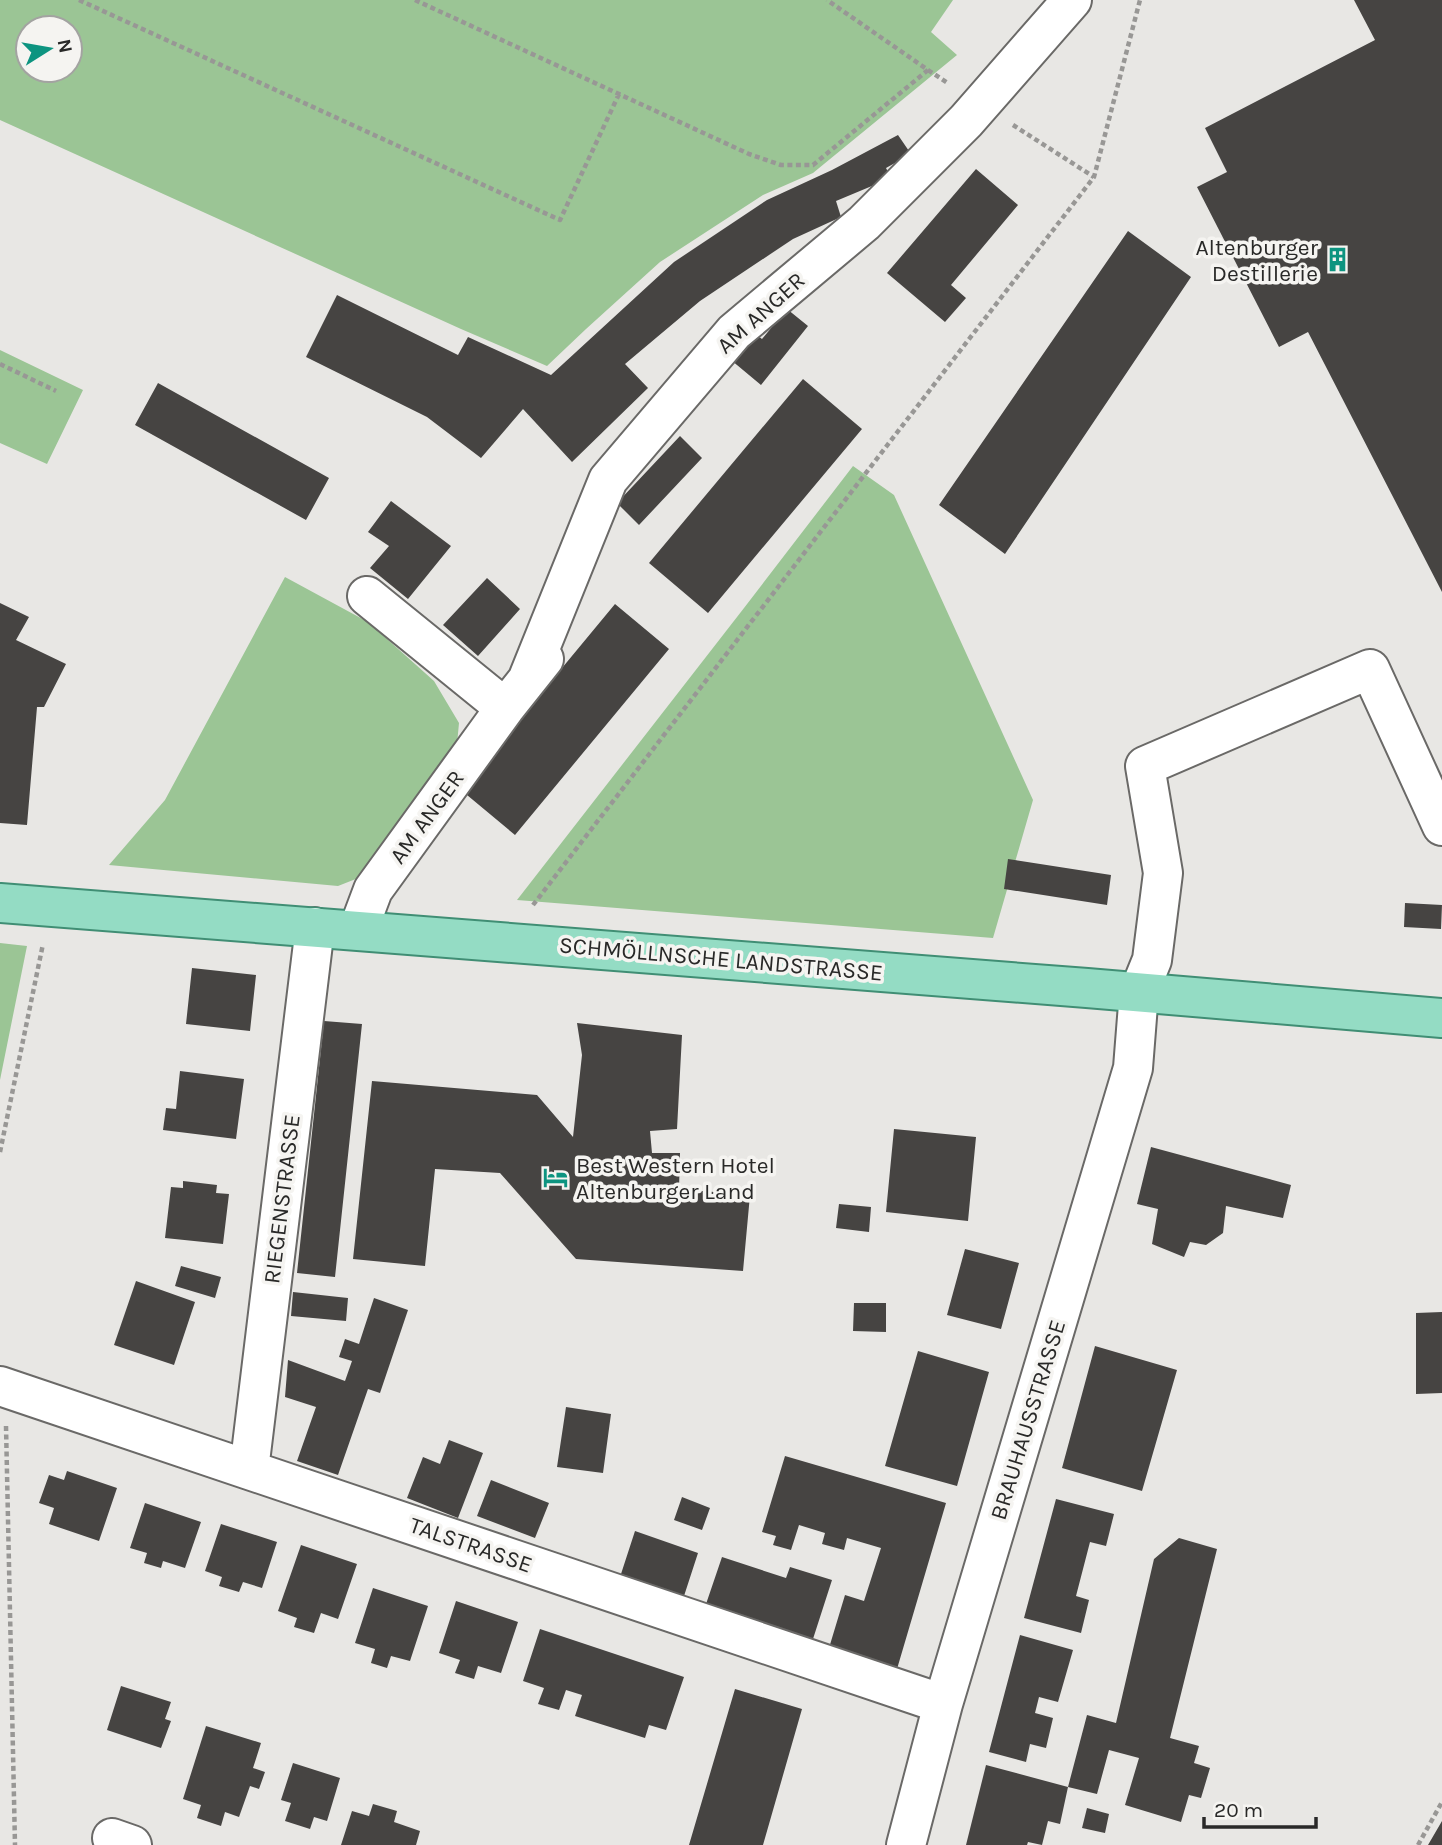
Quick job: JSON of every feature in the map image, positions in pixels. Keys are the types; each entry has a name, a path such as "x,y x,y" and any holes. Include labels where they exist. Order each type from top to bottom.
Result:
{"main road":[{"name":"SCHMÖLLNSCHE LANDSTRASSE","path":"0,903 1442,1018"}],"street":[{"name":"AM ANGER","path":"528,678 608,480 734,332 864,223 981,104 1072,0"},
{"path":"367,596 505,708"},
{"name":"AM ANGER","path":"358,930 373,890 505,708 566,634"},
{"name":"BRAUHAUSSTRASSE","path":"906,1845 943,1704 1133,1069 1139,992 1152,960 1163,873 1145,766 1370,669 1442,826"},
{"name":"RIEGENSTRASSE","path":"249,1470 315,927"},
{"name":"TALSTRASSE","path":"3,1400 249,1470 943,1704"}],"path":[{"path":"79,0 560,220 619,94"},
{"path":"415,0 749,154 781,165 813,165 928,70 827,0"},
{"path":"504,942 1094,177 1140,0"},
{"path":"981,104 1094,177"},
{"path":"0,364 55,390"},
{"path":"0,1153 40,957"},
{"path":"3,1400 15,1845"},
{"path":"1418,1845 1442,1802"}],"green space":[{"path":"0,0 953,0 931,32 957,55 813,173 763,195 660,262 547,366 0,120"},
{"path":"0,350 83,390 47,464 0,443"},
{"path":"853,466 894,495 1033,800 993,938 517,900 744,608"},
{"path":"285,577 368,622 434,681 459,723 457,744 371,873 338,886 109,865 165,800"},
{"path":"0,943 27,946 0,1080"}],"building":[{"name":"Altenburger Destillerie","path":"1354,0 1442,0 1442,592 1308,332 1279,347 1197,187 1227,172 1205,128 1375,40"},
{"path":"898,135 911,154 886,168 891,178 836,201 841,217 793,239 700,301 625,364 648,388 572,462 523,409 481,458 427,417 306,357 337,295 458,355 468,337 551,375 674,262 767,200"},
{"path":"976,169 1018,205 951,285 966,298 945,322 887,273"},
{"path":"1128,231 1191,277 1005,554 939,505"},
{"path":"787,309 808,326 761,385 731,360 753,332 762,339"},
{"path":"803,379 862,429 708,613 649,563"},
{"path":"158,383 329,478 306,520 135,425"},
{"path":"680,436 702,458 639,525 617,503"},
{"path":"391,501 451,546 408,599 370,568 389,546 368,532"},
{"path":"487,578 520,609 478,656 443,625"},
{"path":"0,603 29,617 16,640 66,664 44,707 37,707 27,825 0,823"},
{"path":"615,604 669,649 515,835 461,790"},
{"path":"1008,859 1111,875 1107,905 1004,889"},
{"path":"1405,903 1442,905 1441,929 1404,927"},
{"path":"192,968 256,975 250,1031 186,1024"},
{"path":"324,1021 362,1024 335,1277 297,1273"},
{"name":"Best Western Hotel Altenburger Land","path":"577,1023 682,1035 677,1129 650,1131 652,1153 680,1153 679,1189 750,1195 743,1271 576,1259 500,1173 435,1169 425,1266 353,1259 372,1081 537,1095 573,1137 582,1055"},
{"path":"180,1071 244,1079 236,1139 163,1130 166,1108 176,1109"},
{"path":"894,1129 976,1137 968,1221 886,1212"},
{"path":"1151,1147 1291,1185 1283,1218 1226,1206 1223,1233 1206,1245 1190,1242 1184,1257 1152,1244 1158,1209 1137,1204"},
{"path":"183,1181 217,1185 216,1193 229,1194 223,1244 165,1238 171,1187 183,1188"},
{"path":"839,1204 871,1207 869,1232 836,1228"},
{"path":"965,1249 1019,1263 1001,1329 947,1315"},
{"path":"181,1266 221,1277 215,1298 175,1286"},
{"path":"136,1281 195,1302 174,1365 114,1345"},
{"path":"293,1292 348,1298 346,1321 291,1316"},
{"path":"374,1298 408,1310 380,1393 368,1389 338,1475 297,1461 316,1407 285,1397 288,1360 345,1381 352,1361 339,1357 345,1339 359,1344"},
{"path":"854,1303 886,1303 886,1332 853,1331"},
{"path":"1442,1312 1442,1393 1416,1394 1416,1313"},
{"path":"1095,1346 1177,1370 1142,1491 1062,1468"},
{"path":"918,1351 989,1372 957,1486 885,1466"},
{"path":"566,1407 611,1414 603,1473 557,1467"},
{"path":"449,1440 483,1453 458,1518 407,1498 423,1457 440,1464"},
{"path":"785,1456 946,1503 897,1669 829,1648 845,1595 864,1601 881,1548 847,1538 844,1550 822,1544 825,1533 799,1525 791,1550 773,1545 776,1536 762,1532"},
{"path":"67,1471 117,1488 99,1541 49,1524 54,1508 39,1503 49,1475 64,1480"},
{"path":"491,1480 549,1503 535,1538 477,1516"},
{"path":"682,1497 710,1508 702,1530 674,1520"},
{"path":"1056,1499 1114,1514 1106,1546 1090,1542 1076,1596 1089,1600 1081,1633 1024,1618"},
{"path":"145,1503 201,1522 185,1568 163,1561 161,1568 144,1563 147,1553 130,1548"},
{"path":"221,1524 277,1542 262,1588 243,1582 239,1592 219,1586 222,1577 205,1571"},
{"path":"635,1531 698,1553 684,1596 621,1574"},
{"path":"1179,1538 1217,1549 1170,1738 1199,1746 1194,1763 1210,1768 1201,1798 1189,1795 1181,1822 1125,1805 1139,1758 1109,1750 1097,1794 1068,1787 1087,1715 1116,1723 1154,1559"},
{"path":"301,1545 357,1564 338,1619 321,1613 314,1633 294,1627 297,1618 278,1611"},
{"path":"722,1557 786,1578 790,1567 832,1580 812,1642 705,1607"},
{"path":"373,1588 428,1606 410,1661 391,1656 387,1668 371,1663 375,1649 355,1643"},
{"path":"456,1601 518,1622 501,1673 478,1666 474,1679 455,1673 460,1660 439,1653"},
{"path":"540,1629 684,1677 666,1730 649,1725 645,1738 575,1716 582,1695 566,1690 559,1710 538,1704 544,1688 523,1681"},
{"path":"1020,1635 1073,1650 1058,1702 1039,1697 1035,1713 1053,1718 1046,1748 1030,1744 1026,1762 989,1752"},
{"path":"121,1686 171,1702 165,1719 171,1721 161,1748 107,1730"},
{"path":"735,1689 802,1709 763,1845 689,1845"},
{"path":"206,1726 261,1743 253,1768 265,1772 259,1789 250,1786 239,1817 225,1812 221,1826 197,1818 201,1805 183,1799"},
{"path":"293,1763 340,1778 327,1821 314,1817 310,1829 285,1821 291,1803 281,1800"},
{"path":"986,1765 1068,1787 1060,1824 1048,1821 1042,1845 1028,1842 1027,1845 966,1845"},
{"path":"373,1804 397,1811 394,1822 420,1831 416,1845 341,1845 352,1811 369,1816"},
{"path":"1087,1808 1109,1814 1105,1833 1082,1828"},
{"path":"1442,1821 1442,1845 1428,1845"}],"place":[{"name":"Altenburger Destillerie","path":"1338,260"},
{"name":"Best Western Hotel Altenburger Land","path":"556,1178"}]}
